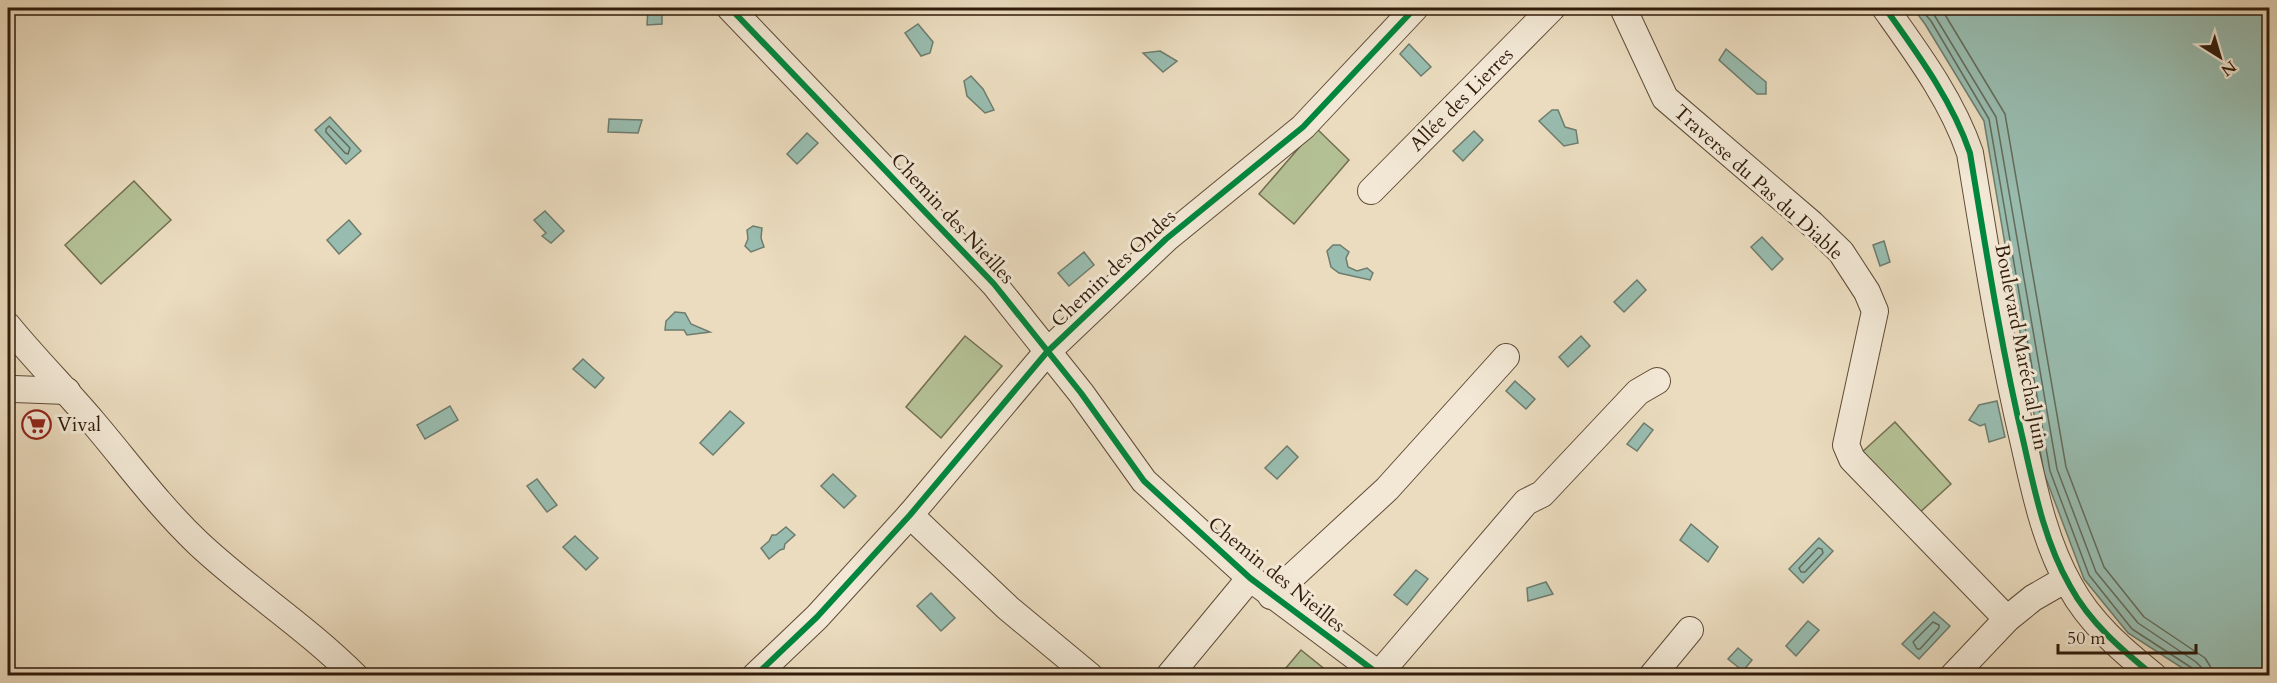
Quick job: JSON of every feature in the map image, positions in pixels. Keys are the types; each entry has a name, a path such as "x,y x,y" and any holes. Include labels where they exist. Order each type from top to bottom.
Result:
{"street":[{"name":"Chemin des Nieilles","path":"730,8 994,284 1081,393 1144,481 1271,596 1380,675"},
{"name":"Chemin des Ondes","path":"755,675 817,617 910,515 1047,352 1166,239 1303,127 1415,8"},
{"name":"Allée des Lierres","path":"1371,191 1552,8"},
{"name":"Traverse du Pas du Diable","path":"1623,8 1665,98 1841,252 1867,292 1875,311 1846,445 1852,459 2007,619"},
{"name":"Boulevard Maréchal Juin","path":"1885,8 1910,42 1960,124 1970,153 2006,365 2043,526 2067,579 2091,617 2117,646 2154,675"},
{"path":"14,338 11,393 67,391"},
{"path":"14,338 67,391 154,496 196,541 237,578 290,618 355,675"},
{"path":"1271,596 1387,489 1506,357"},
{"path":"1380,675 1526,502 1542,494 1638,392 1657,381"},
{"path":"910,515 1008,608 1090,675"},
{"path":"1169,675 1250,578"},
{"path":"1953,675 2007,619 2033,598 2067,579"},
{"path":"1652,675 1690,630"}],"green space":[{"path":"1316,128 1349,160 1294,224 1259,194"},
{"path":"134,181 171,220 101,284 65,245"},
{"path":"965,336 1002,366 941,438 906,407"},
{"path":"1895,422 1951,484 1917,515 1861,453"},
{"path":"1301,650 1332,675 1280,675"}],"water":[{"path":"648,8 662,8 662,24 647,25"},
{"path":"1913,8 2269,8 2269,675 2193,675 2128,633 2084,579 2044,473 1984,121"},
{"path":"918,24 933,42 930,53 921,56 905,33"},
{"path":"1409,44 1431,67 1421,76 1400,54"},
{"path":"1726,49 1766,82 1766,94 1757,94 1719,60"},
{"path":"1160,51 1177,61 1163,72 1143,53"},
{"path":"971,76 983,89 994,110 985,113 967,96 964,81"},
{"path":"1552,110 1558,110 1565,127 1576,130 1578,143 1564,146 1539,121"},
{"path":"330,117 361,151 346,164 315,130"},
{"path":"609,119 642,120 638,133 608,132"},
{"path":"1474,131 1483,140 1463,161 1453,151"},
{"path":"807,133 818,143 797,164 787,154"},
{"path":"545,211 564,231 551,243 542,236 546,233 534,220"},
{"path":"349,220 361,234 339,254 327,240"},
{"path":"753,226 762,228 761,238 764,247 751,252 745,246 748,239 747,230"},
{"path":"1762,237 1783,259 1772,270 1751,247"},
{"path":"1884,241 1890,262 1880,266 1873,245"},
{"path":"1333,245 1340,245 1349,252 1346,258 1348,267 1357,271 1367,268 1373,273 1370,280 1339,273 1331,267 1327,251"},
{"path":"1084,252 1094,265 1069,286 1058,273"},
{"path":"1637,280 1646,290 1624,312 1614,302"},
{"path":"675,312 685,313 691,324 710,332 687,335 684,330 665,330 666,321"},
{"path":"1581,336 1590,346 1568,367 1559,357"},
{"path":"583,359 604,378 595,388 573,369"},
{"path":"1515,381 1535,399 1526,409 1506,391"},
{"path":"1997,401 2005,437 1989,442 1985,424 1980,426 1969,420 1979,405"},
{"path":"450,406 458,420 425,439 417,425"},
{"path":"730,411 744,423 713,455 700,443"},
{"path":"1644,423 1653,430 1637,451 1627,444"},
{"path":"1287,446 1298,457 1277,479 1265,468"},
{"path":"833,474 856,496 844,508 821,486"},
{"path":"537,479 557,505 547,512 527,486"},
{"path":"1691,524 1718,547 1708,562 1680,540"},
{"path":"786,527 795,535 785,544 784,549 769,559 761,548 772,535 776,535"},
{"path":"575,536 598,558 586,570 563,547"},
{"path":"1819,538 1833,551 1803,583 1789,569"},
{"path":"1416,570 1428,579 1407,605 1394,595"},
{"path":"1546,582 1553,594 1528,601 1527,588"},
{"path":"931,593 955,618 941,631 917,606"},
{"path":"1934,612 1950,626 1919,659 1902,644"},
{"path":"1808,621 1819,630 1796,656 1786,646"},
{"path":"1738,648 1752,660 1743,671 1728,659"}],"cycle path":[{"path":"730,8 994,284 1081,393 1144,481 1250,578 1381,676"},
{"path":"755,676 817,617 910,515 1047,352 1166,239 1303,127 1415,8"},
{"path":"1885,8 1944,96 1970,153 2008,371 2047,535 2061,569 2087,612 2119,646 2154,676"}],"place":[{"name":"Vival","path":"36,424"}]}
